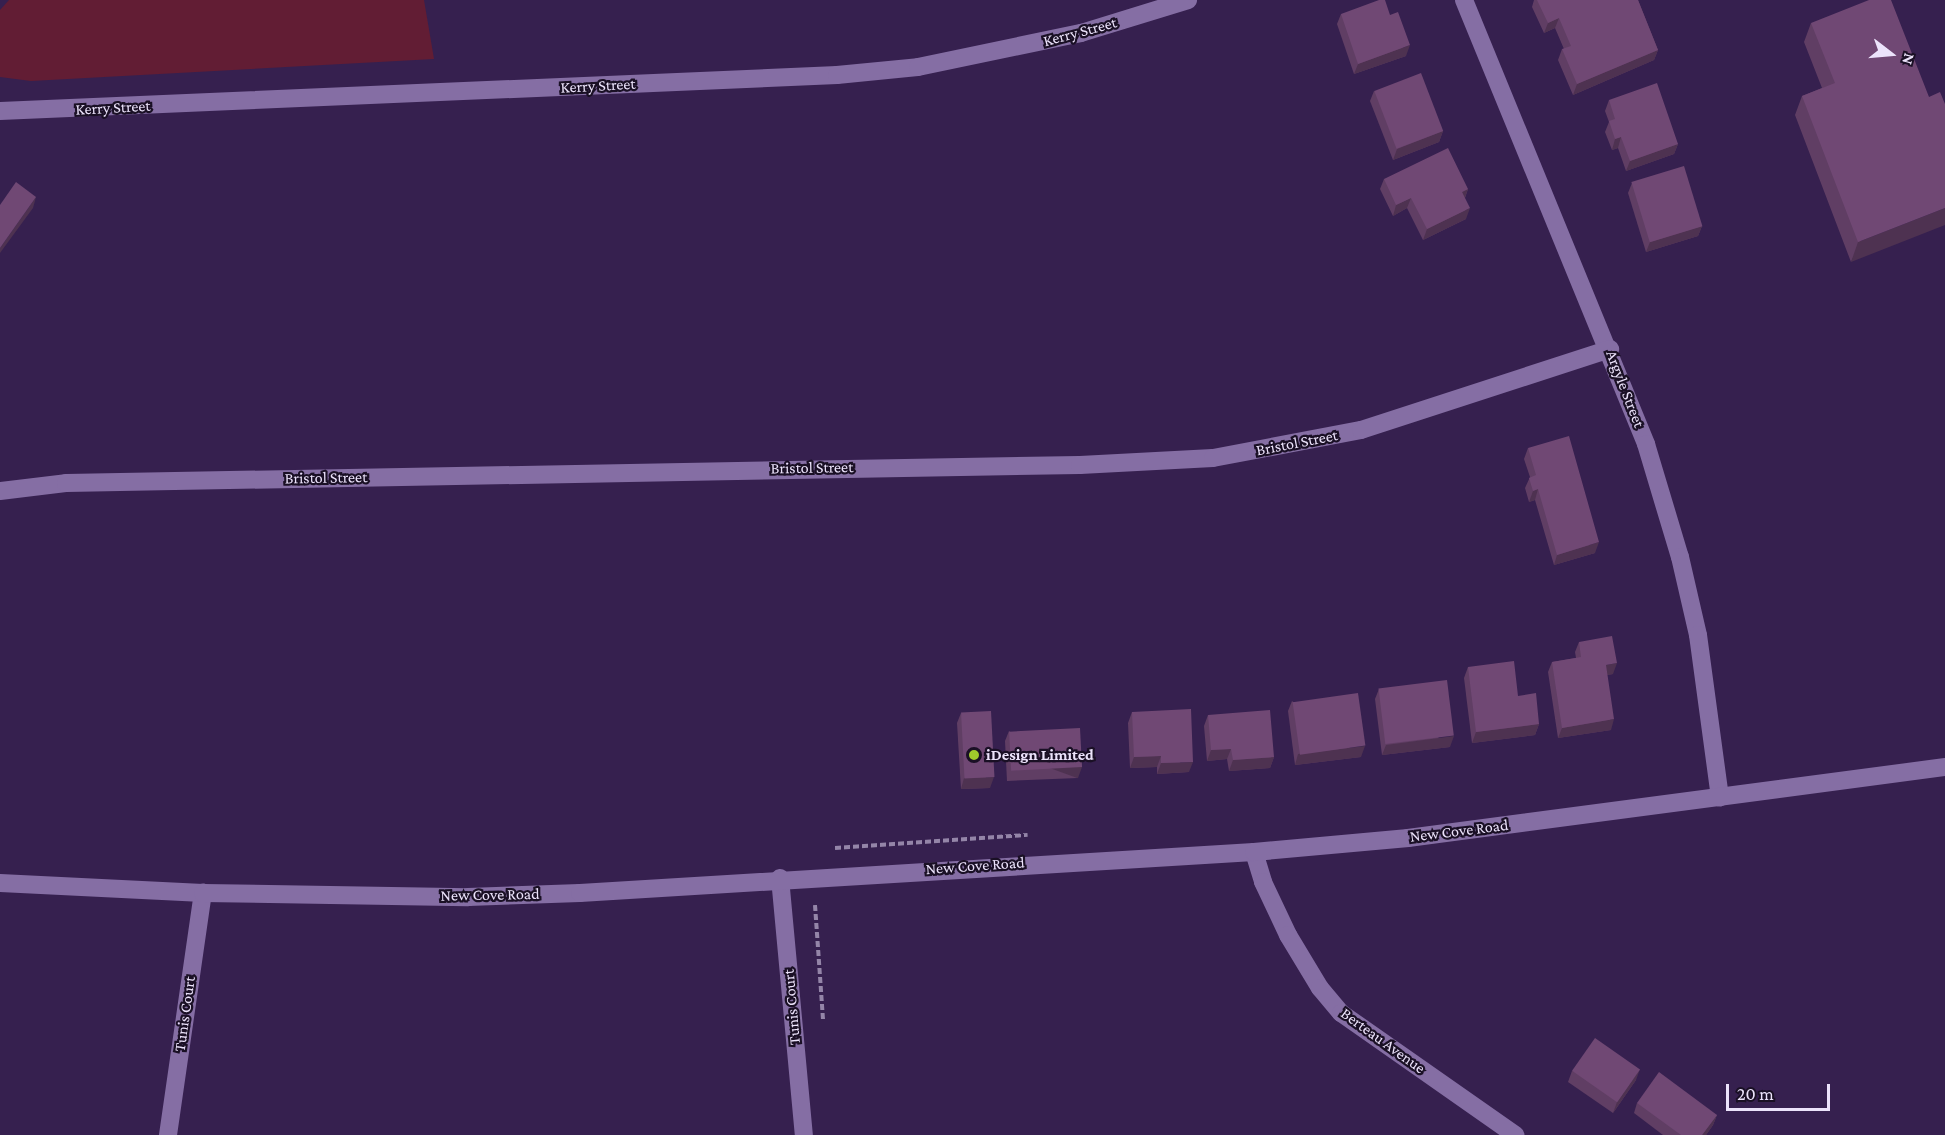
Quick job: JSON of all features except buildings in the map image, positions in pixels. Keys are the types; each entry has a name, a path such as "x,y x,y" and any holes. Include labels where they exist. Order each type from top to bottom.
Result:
{"street":[{"name":"Kerry Street","path":"0,111 837,75 918,67 1082,33 1188,0"},
{"name":"Argyle Street","path":"1464,0 1610,349 1646,444 1680,557 1698,635 1720,798"},
{"name":"Bristol Street","path":"0,491 66,483 1080,465 1213,458 1361,430 1610,349"},
{"name":"New Cove Road","path":"0,883 203,893 468,897 1254,852 1408,838 1945,767"},
{"name":"Berteau Avenue","path":"1254,852 1263,882 1288,935 1320,988 1341,1013 1515,1135"},
{"name":"Tunis Court","path":"780,878 804,1135"},
{"name":"Tunis Court","path":"168,1135 203,893"}],"path":[{"path":"828,848 1028,835"},
{"path":"815,905 824,1029"}],"shaded area":[{"path":"9,0 424,0 434,59 31,81 0,77 0,10"}],"place":[{"name":"iDesign Limited","path":"974,755"}]}
